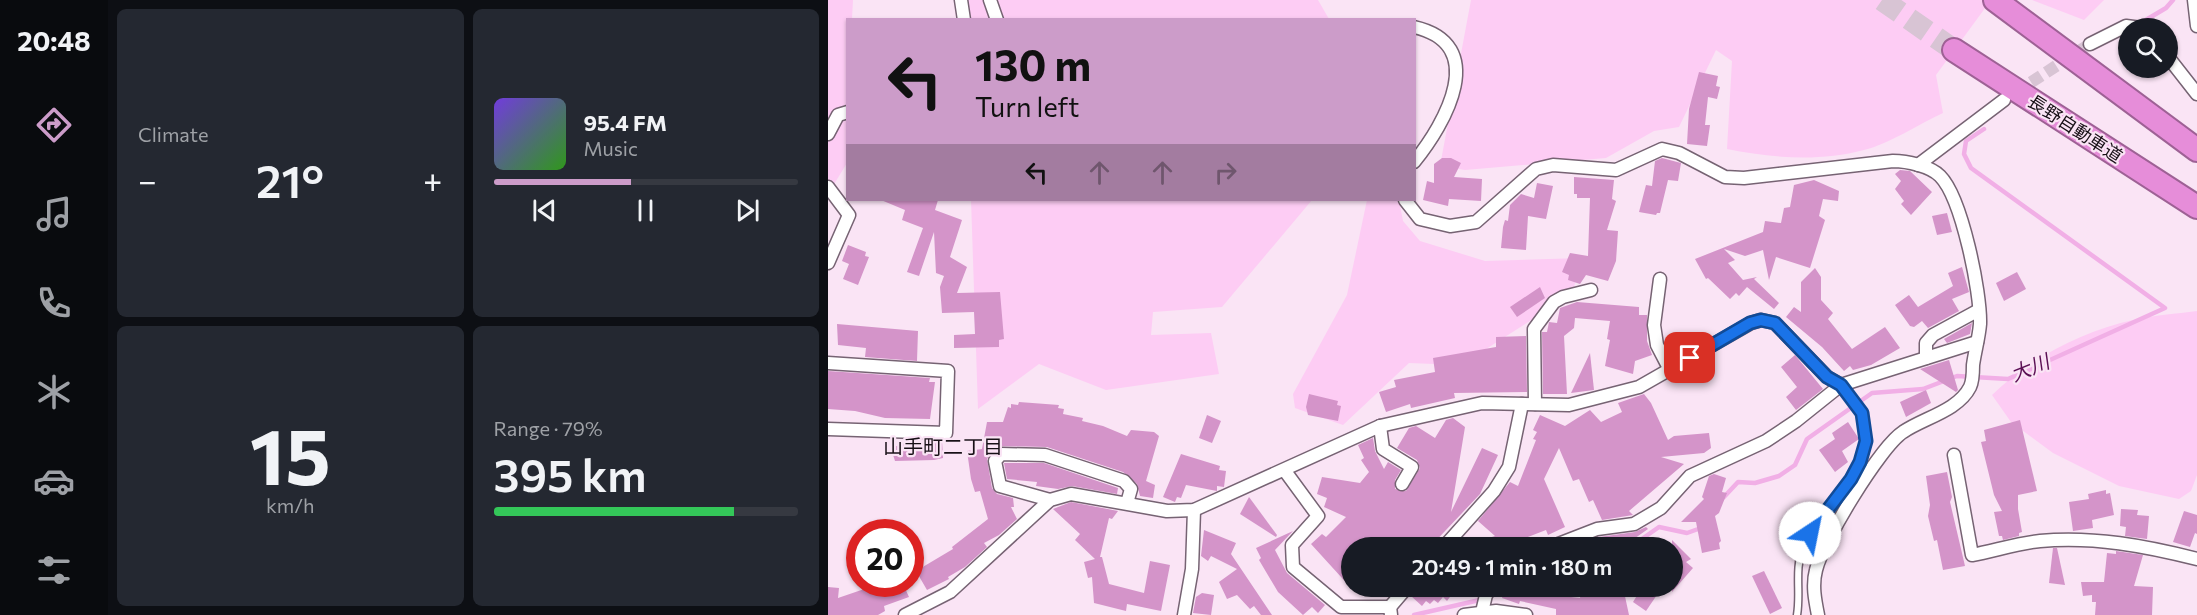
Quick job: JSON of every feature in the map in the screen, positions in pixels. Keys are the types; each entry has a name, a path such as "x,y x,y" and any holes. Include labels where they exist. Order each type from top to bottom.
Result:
{"highway":[{"path":"1995,0 2197,150"},
{"name":"長野自動車道","path":"1954,50 2197,207"}],"street":[{"path":"961,0 964,18"},
{"path":"990,0 996,18"},
{"path":"2194,0 2197,27"},
{"path":"1416,27 1431,31 1445,40 1454,54 1455,75 1453,99 1445,118 1416,159"},
{"path":"2090,44 2118,30"},
{"path":"2178,70 2197,94"},
{"path":"1918,165 2004,100"},
{"path":"828,134 838,115 846,113"},
{"path":"1406,201 1420,219 1450,226 1476,222 1536,169 1553,165 1616,170 1662,149 1678,153 1725,177 1735,178 1893,161 1918,165 1940,175 1952,196 1966,234 1979,310 1970,387 1947,409 1892,441 1825,548 1816,569 1814,588 1818,615"},
{"path":"828,187 849,215 828,263"},
{"path":"1660,279 1654,325 1657,345 1670,370"},
{"path":"1453,537 1494,491 1509,467 1528,404 1534,329 1554,302 1591,290"},
{"path":"1926,358 1926,343 1933,335 1979,310"},
{"path":"905,615 950,592 1050,500 1071,494 1167,511 1194,510 1285,471 1380,426 1482,403 1569,405 1594,401 1639,387 1750,323 1761,320 1775,323 1827,377 1841,385"},
{"path":"1578,537 1597,530 1634,524 1661,508 1690,476 1766,441 1796,421 1841,385 1977,342"},
{"path":"828,363 948,371 946,433 828,429"},
{"path":"1380,426 1383,449 1412,466 1402,484"},
{"path":"1050,500 1000,486 995,461 1001,454 1045,455 1124,481 1131,489 1126,503"},
{"path":"1954,455 1972,555 2037,542 2063,540 2147,546 2197,560"},
{"path":"1285,471 1318,516 1292,545 1293,567 1341,606 1391,611 1401,597"},
{"path":"1184,615 1192,569 1194,510"},
{"path":"1482,612 1486,597"},
{"path":"1464,615 1482,612 1526,615"}],"lane":[{"path":"1797,615 1798,566 1803,546 1818,521 1851,479 1860,462 1866,441 1862,413 1841,385"}],"shaded area":[{"path":"828,0 853,0 852,18 846,18 846,165 828,194"},
{"path":"965,0 1318,0 1328,18 966,18"},
{"path":"1471,0 1991,0 1936,75 1943,113 1874,147 1847,154 1812,157 1761,155 1727,149 1732,61 1716,50 1679,127 1654,131 1606,158 1465,170 1440,166"},
{"path":"2032,0 2104,0 2084,20"},
{"path":"971,201 1311,201 1222,307 1153,312 1151,335 1211,333 1219,374 1106,390 1039,364 978,409"},
{"path":"1367,201 1399,201 1403,221 1420,241 1485,261 1582,258 1572,294 1461,365 1409,363 1343,425 1295,408 1293,394 1347,295"},
{"path":"2197,311 2197,475 2191,491 2179,499 2119,486 2053,453 2011,422 1992,395 2023,369 2076,339 2133,320"}],"building":[{"path":"1699,72 1718,76 1716,86 1720,87 1717,99 1708,97 1705,125 1710,125 1707,146 1687,144 1689,109"},
{"path":"1442,158 1451,158 1461,163 1454,177 1482,179 1481,201 1449,199 1448,206 1423,200 1427,181 1434,183 1434,164"},
{"path":"1662,158 1681,163 1678,181 1668,180 1660,213 1656,215 1639,212 1646,185 1652,186 1655,161"},
{"path":"1900,170 1910,171 1932,192 1911,215 1901,204 1904,201 1895,189 1901,181 1895,174"},
{"path":"1574,177 1614,180 1612,199 1616,201 1607,230 1618,231 1616,261 1608,281 1586,275 1580,284 1568,280 1569,275 1562,272 1570,253 1588,256 1590,198 1577,198 1577,194 1574,194"},
{"path":"1814,180 1839,191 1838,201 1823,199 1819,216 1825,220 1810,268 1776,257 1769,280 1763,250 1745,256 1724,249 1735,260 1728,263 1743,280 1757,277 1754,279 1779,303 1774,309 1747,287 1739,296 1736,293 1730,299 1708,278 1706,279 1695,259 1763,232 1765,221 1781,223 1784,208 1790,207 1794,185"},
{"path":"1537,183 1553,186 1546,219 1528,216 1526,250 1501,248 1503,227 1505,220 1508,221 1510,205 1521,194 1534,198"},
{"path":"883,201 938,201 935,210 962,220 950,257 967,267 957,293 1000,292 1004,339 999,340 999,347 954,348 954,335 975,334 974,312 942,313 940,287 944,276 936,273 934,232 919,276 907,272 923,228 902,220 905,210"},
{"path":"1947,213 1952,232 1937,235 1932,216"},
{"path":"848,245 866,252 865,256 869,257 858,285 843,279 849,264 842,261"},
{"path":"1962,267 1969,292 1952,299 1959,311 1928,328 1922,321 1914,327 1910,326 1895,305 1909,295 1918,307 1953,286 1948,273"},
{"path":"1815,268 1821,277 1821,300 1833,313 1828,319 1852,349 1885,327 1900,348 1871,365 1853,370 1850,366 1844,371 1822,347 1786,317 1794,307 1801,312 1801,282"},
{"path":"2017,272 2026,289 2004,301 1996,283"},
{"path":"1540,287 1545,298 1517,317 1510,307"},
{"path":"1577,302 1639,307 1639,315 1647,315 1647,341 1652,355 1635,361 1633,374 1605,366 1610,340 1607,339 1610,321 1575,318 1574,328 1564,336 1567,394 1543,394 1542,332 1547,332 1549,322 1557,323 1560,308"},
{"path":"1972,323 1970,334 1947,343 1944,339"},
{"path":"837,324 918,331 917,361 865,357 866,348 838,345"},
{"path":"1526,336 1527,392 1454,393 1455,398 1411,408 1410,404 1386,412 1379,392 1396,387 1394,380 1435,372 1433,358 1496,347 1496,337"},
{"path":"1590,353 1594,390 1571,393"},
{"path":"1795,355 1823,389 1796,410 1786,397 1797,387 1781,367"},
{"path":"1949,360 1958,390 1956,392 1920,369"},
{"path":"828,371 930,378 929,382 935,382 930,419 885,418 855,411 828,409"},
{"path":"1926,390 1931,403 1906,417 1900,402"},
{"path":"1309,394 1338,401 1337,405 1341,406 1338,421 1308,415 1306,407"},
{"path":"1644,394 1651,403 1668,440 1674,436 1709,433 1711,448 1704,453 1661,457 1684,464 1629,511 1633,515 1602,520 1593,500 1589,502 1579,479 1573,481 1559,448 1544,479 1565,527 1548,535 1546,530 1528,537 1492,537 1495,536 1478,521 1510,482 1518,486 1536,440 1533,439 1537,432 1533,430 1540,415 1565,426 1590,410 1601,422 1622,412 1618,403"},
{"path":"1019,402 1059,405 1058,408 1064,409 1063,414 1083,418 1082,421 1103,426 1127,436 1131,430 1154,432 1159,436 1146,481 1155,485 1153,498 1140,496 1137,484 1123,472 1047,447 998,446 987,459 992,488 997,494 1013,498 1014,507 1011,507 1017,519 999,535 984,543 987,547 965,567 948,577 949,579 927,590 924,585 924,566 953,549 952,547 988,519 980,491 975,492 967,451 982,449 987,422 1003,422 1008,407 1011,408 1011,404 1018,405"},
{"path":"1207,415 1221,421 1212,443 1199,438"},
{"path":"1453,418 1465,427 1451,512 1482,448 1498,455 1480,494 1439,537 1341,537 1341,577 1311,544 1322,534 1326,537 1346,517 1324,507 1327,498 1317,494 1322,477 1360,483 1369,472 1361,460 1364,458 1358,445 1373,438 1375,451 1384,469 1388,462 1401,470 1395,480 1395,489 1406,491 1420,468 1417,460 1397,448 1409,428 1416,426 1435,438 1446,420"},
{"path":"2020,420 2037,491 2018,495 2022,532 2019,536 2003,540 2002,536 1999,536 1994,512 2002,511 1994,495 1981,442 1986,441 1984,430"},
{"path":"1848,422 1859,439 1842,451 1848,462 1835,472 1819,450 1835,439 1832,433"},
{"path":"942,441 943,458 934,460 895,461 891,448 905,443"},
{"path":"1181,454 1220,466 1219,470 1226,471 1224,487 1217,486 1217,491 1186,485 1181,498 1177,497 1175,502 1163,497"},
{"path":"1004,463 1044,463 1118,488 1117,494 1072,486 1058,489 1036,486 1037,482 1007,479"},
{"path":"1947,472 1952,497 1950,502 1965,566 1943,570 1937,540 1934,541 1928,516 1930,505 1926,476"},
{"path":"1714,474 1726,478 1722,492 1727,493 1719,513 1715,516 1721,541 1720,549 1702,553 1696,522 1681,522 1704,499 1702,497 1709,476"},
{"path":"2106,490 2106,494 2110,493 2114,515 2092,520 2093,528 2073,531 2069,502 2089,499 2088,494"},
{"path":"1249,497 1277,535 1276,537 1240,514"},
{"path":"1071,502 1118,511 1112,519 1109,518 1100,557 1102,557 1109,584 1144,593 1150,561 1170,565 1161,611 1127,604 1126,611 1094,603 1092,577 1088,578 1084,562 1095,559 1075,540 1080,534 1053,509"},
{"path":"1793,506 1811,516 1799,537 1780,528"},
{"path":"2121,509 2138,510 2137,515 2149,516 2147,539 2125,536 2126,527 2120,526"},
{"path":"2184,511 2197,515 2197,534 2195,533 2190,547 2173,542"},
{"path":"1646,527 1648,529 1637,537 1599,537 1635,532"},
{"path":"1204,530 1236,543 1231,554 1272,615 1261,615 1254,606 1250,609 1237,595 1227,599 1219,582 1237,569 1211,556 1208,561 1201,556"},
{"path":"1293,531 1275,550 1287,573 1325,605 1318,613 1312,607 1303,615 1278,592 1259,560 1261,558 1256,548"},
{"path":"2053,548 2057,548 2065,585 2049,583"},
{"path":"1683,551 1691,559 1686,562 1693,568 1683,579"},
{"path":"2116,551 2143,555 2134,586 2153,587 2152,615 2095,615 2096,602 2092,602 2092,595 2083,596 2081,582 2104,582 2107,553 2116,554"},
{"path":"1764,571 1782,608 1770,614 1752,576"},
{"path":"828,587 839,588 838,598 846,595 909,597 884,606 885,611 878,615 828,615"},
{"path":"1202,593 1214,595 1211,615 1193,613 1196,597"},
{"path":"1412,597 1443,597 1438,603 1434,600 1430,604 1426,601 1422,606"},
{"path":"1625,597 1629,615 1556,615 1556,609 1520,601 1519,604 1502,598"},
{"path":"1636,597 1656,597 1646,611 1633,602"}],"waterway":[{"name":"大川","path":"2149,18 2166,8 2173,0"},
{"name":"大川","path":"1724,497 1738,482 1755,483 1779,476 1795,465 1807,439 1872,393 1923,389 1957,376 2008,379 2165,308 1971,168 1964,154 1966,141 1984,129"},
{"name":"大川","path":"1645,537 1659,527 1687,533 1701,528"},
{"name":"大川","path":"1414,615 1484,599"}],"tunnel":[{"path":"1882,0 1954,50"},
{"path":"2016,92 2090,44"}],"district":[{"name":"山手町二丁目","path":"943,447"}],"route":[{"path":"1690,358 1750,323 1761,320 1775,323 1827,377 1841,385 1856,403 1862,413 1866,441 1860,462 1851,479 1810,533"}]}
